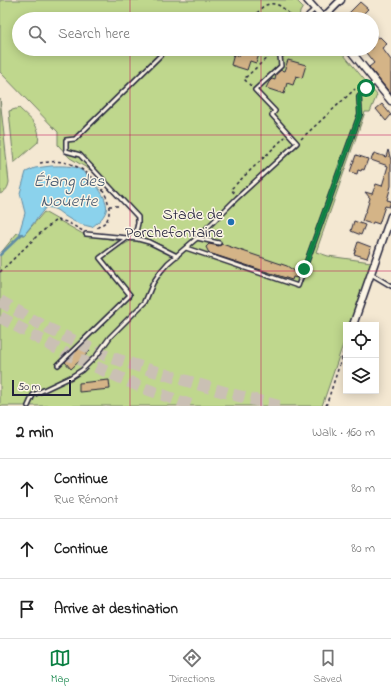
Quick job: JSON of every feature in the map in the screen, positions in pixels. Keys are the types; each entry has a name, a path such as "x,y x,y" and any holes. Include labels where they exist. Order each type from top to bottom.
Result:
{"street":[{"path":"306,0 318,12"},
{"path":"329,12 341,0"},
{"path":"355,56 391,101"},
{"path":"354,322 391,216"}],"lane":[{"path":"312,12 315,9"},
{"path":"132,238 138,224 138,217 80,155 66,152 66,140 75,139 160,56"},
{"path":"28,406 33,395 71,377 82,370 97,355 110,337 145,302 153,283 161,271 297,143 272,115 276,111 255,90 281,66 280,56"},
{"path":"186,248 298,286 360,114 359,97 366,88 375,82"},
{"path":"86,234 132,238 149,242 176,256"},
{"path":"58,365 130,295 100,258 127,238"},
{"path":"197,238 219,243"},
{"path":"371,274 391,286"}],"path":[{"path":"257,12 261,7 272,4 279,6 286,12"},
{"path":"255,90 244,79 269,56"},
{"path":"299,141 355,88"},
{"path":"231,190 289,133"},
{"path":"0,272 37,236 56,220 67,222 86,234 106,222 109,214 107,197 93,178 83,169 63,162 40,163"},
{"path":"108,206 127,206"},
{"path":"326,406 343,355"}],"green space":[{"name":"Stade de Porchefontaine","path":"0,0 296,0 303,7 300,12 12,12 12,56 345,56 377,95 370,112 365,112 316,252 328,256 371,262 351,322 343,322 343,345 322,406 0,406 0,254 17,233 24,235 44,212 83,234 120,241 123,245 132,240 128,235 135,228 135,217 92,171 70,158 58,145 58,132 0,72"},
{"path":"0,98 9,182 4,192 0,194"},
{"path":"19,108 34,123 39,136 38,142 14,163 9,111"}],"water":[{"name":"Étang des Nouette","path":"51,166 74,167 85,173 99,189 105,201 105,214 92,227 76,223 56,210 46,207 24,235 19,233 25,213 20,193 26,172 35,168"}],"building":[{"path":"360,2 368,9 365,12 350,12"},
{"path":"380,37 387,44 382,48 391,60 391,94 369,67 374,63 368,56 379,56"},
{"path":"233,56 258,56 256,63 250,61 247,70 231,65"},
{"path":"288,60 306,65 302,78 296,76 293,85 287,83 284,94 266,88 272,79 275,80 276,74 281,70 284,71"},
{"path":"382,104 391,115 386,121 376,109"},
{"path":"388,150 391,160 391,186 387,200 391,201 389,207 385,206 379,224 373,222 372,224 362,221 370,198 365,192 372,194 376,184 382,186 388,166 371,160 374,153 386,157"},
{"path":"356,155 368,159 364,170 358,170 357,174 350,172"},
{"path":"354,221 365,225 361,235 351,231"},
{"path":"358,242 371,247 367,258 354,254"},
{"path":"209,244 219,246 222,244 287,266 299,274 298,278 293,277 292,280 209,253 206,247"},
{"path":"84,344 90,351 71,369 65,362"},
{"path":"109,380 110,389 79,392 79,383"}],"waterway":[{"path":"0,255 22,234"}],"tunnel":[{"path":"0,301 49,329 107,356 231,394 279,406"},
{"path":"0,317 65,353 141,387 193,406"}],"place":[{"name":"Stade de Porchefontaine","path":"231,222"}],"route":[{"path":"304,269 360,114 359,97 366,88"}]}
